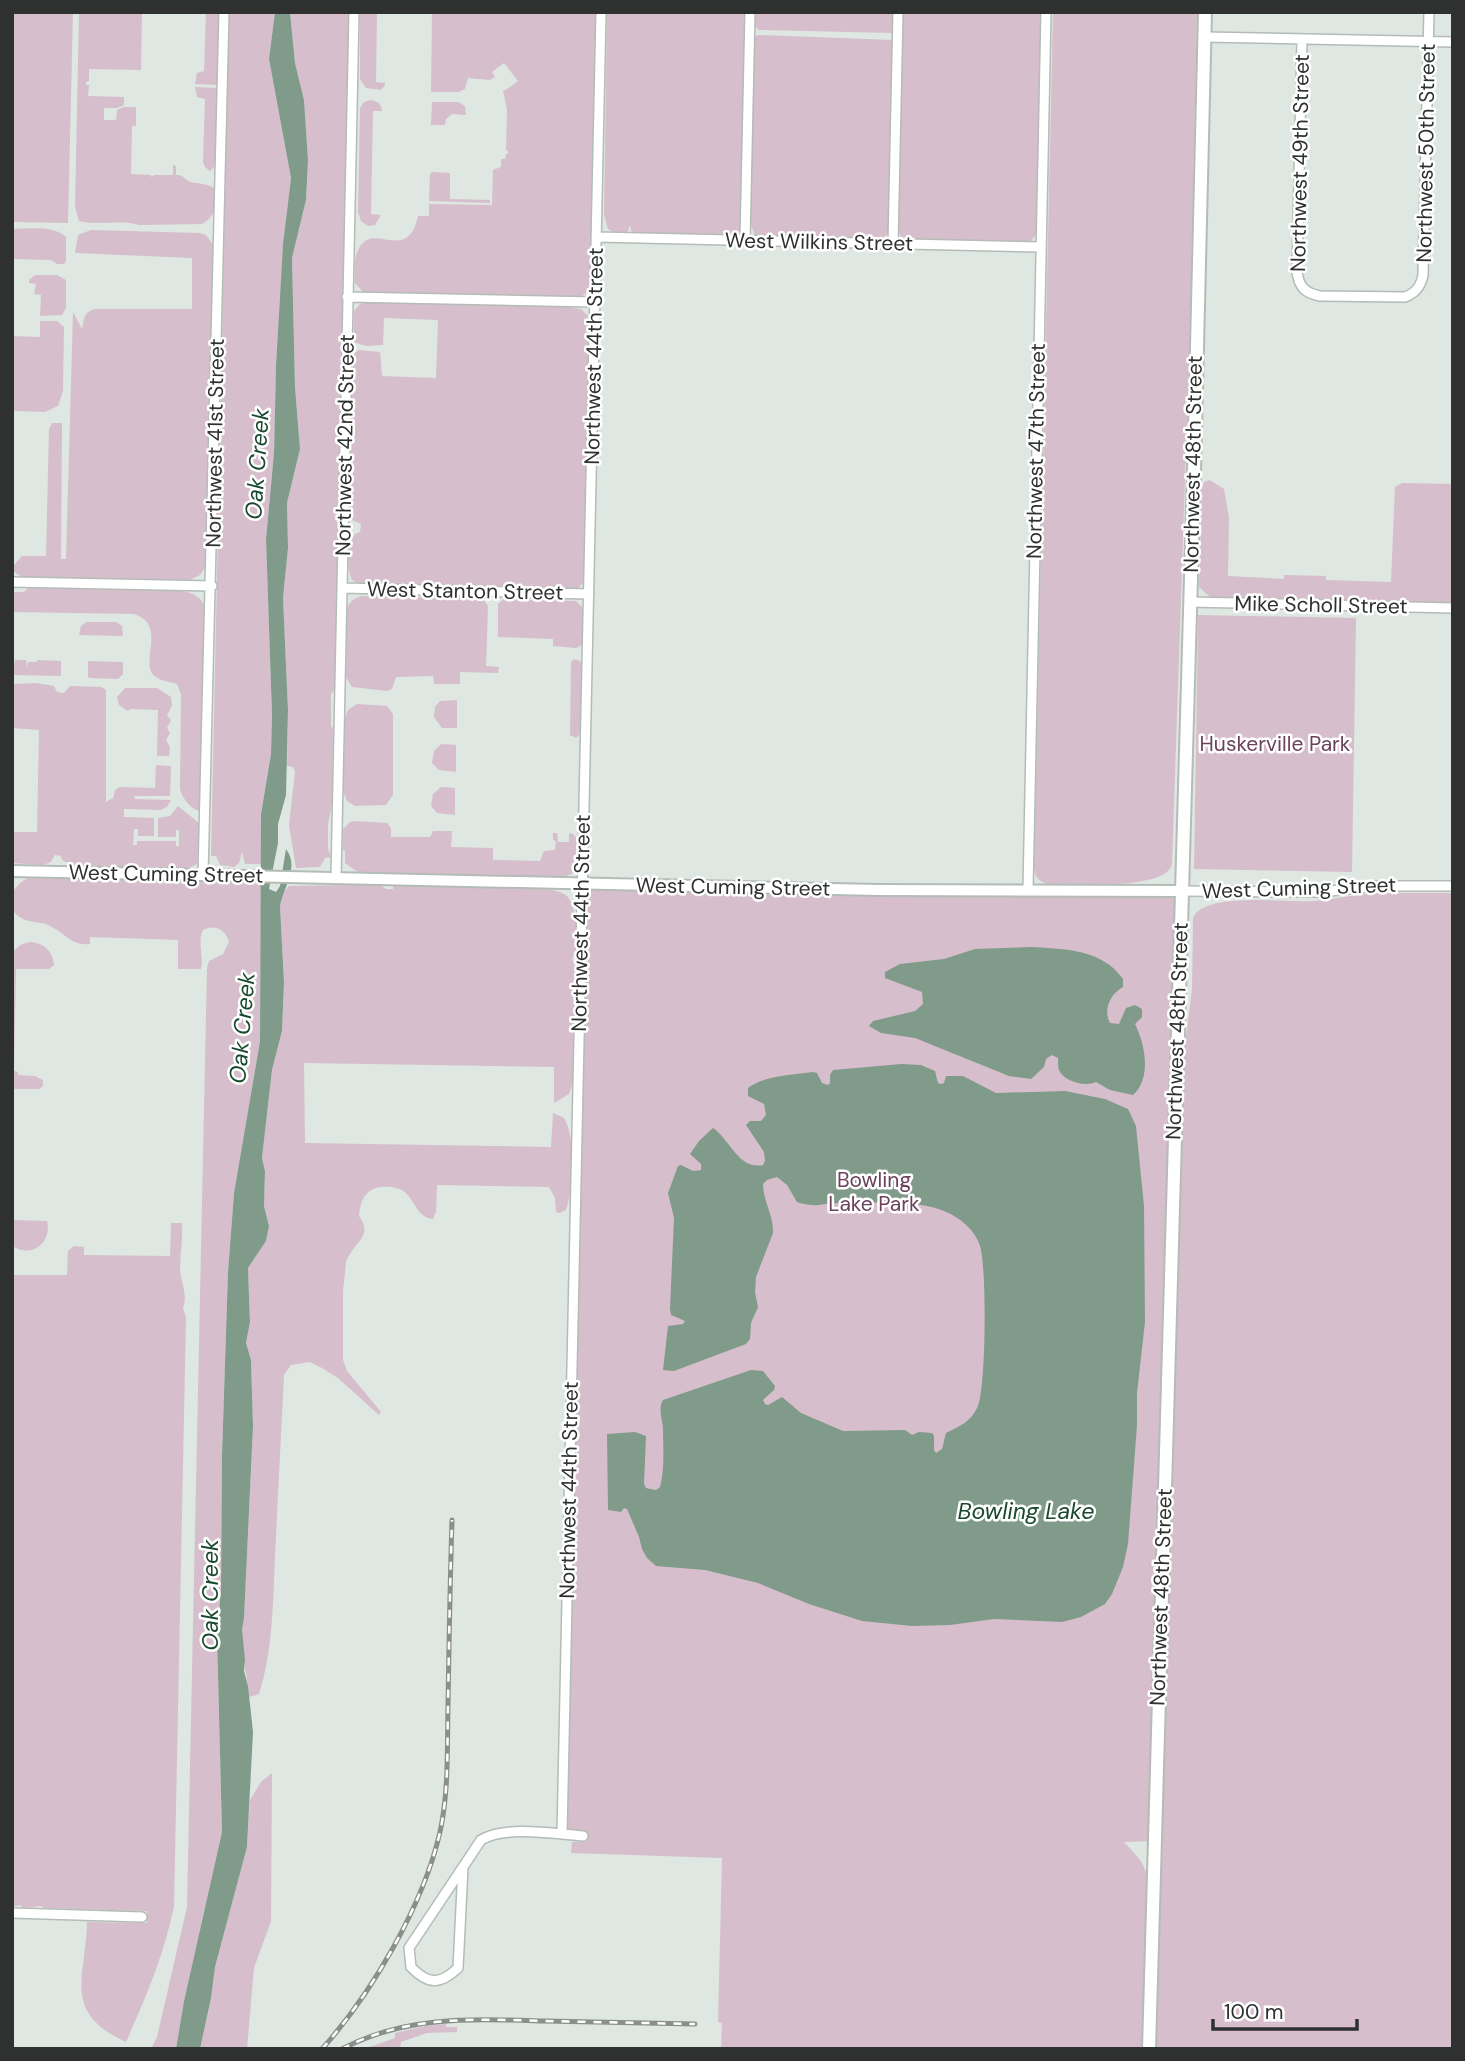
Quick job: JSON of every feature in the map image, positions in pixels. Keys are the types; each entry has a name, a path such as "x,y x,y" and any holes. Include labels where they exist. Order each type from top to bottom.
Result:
{"main road":[{"name":"Northwest 48th Street","path":"1149,2049 1205,12"}],"street":[{"name":"Northwest 41st Street","path":"203,875 224,12"},
{"name":"Northwest 42nd Street","path":"336,878 354,12"},
{"name":"Northwest 44th Street","path":"562,1834 601,12"},
{"path":"746,241 750,12"},
{"path":"893,244 898,12"},
{"name":"Northwest 47th Street","path":"1028,890 1046,12"},
{"name":"Northwest 50th Street","path":"1415,292 1423,275 1429,12"},
{"path":"1204,37 1453,42"},
{"name":"Northwest 49th Street","path":"1302,39 1297,272 1301,287 1310,294 1320,296 1393,298 1405,297 1415,292"},
{"name":"West Wilkins Street","path":"596,237 1041,247"},
{"path":"347,298 595,302"},
{"path":"12,582 212,586"},
{"name":"West Stanton Street","path":"342,588 589,594"},
{"name":"Mike Scholl Street","path":"1190,602 1453,608"},
{"name":"West Cuming Street","path":"12,871 866,890 1322,892 1376,886 1453,886"},
{"path":"463,1868 458,1968 448,1977 435,1981 425,1979 411,1967 409,1948 475,1847 488,1836 497,1833 583,1836"},
{"path":"12,1913 142,1917"}],"green space":[{"path":"12,12 73,12 68,223 12,222"},
{"path":"79,12 142,12 141,70 89,69 89,81 86,82 86,85 89,85 88,96 124,97 124,105 104,108 104,120 116,120 117,110 124,107 136,107 136,126 132,126 131,174 151,177 173,175 173,165 176,166 176,175 214,188 215,209 211,217 202,224 139,225 79,221 75,207"},
{"path":"206,12 220,12 218,85 195,84 197,73 204,71"},
{"path":"229,12 275,12 269,59 291,178 283,244 274,453 266,539 271,754 261,814 261,864 245,864 242,852 239,863 234,867 220,865 216,856 211,856"},
{"path":"290,12 350,12 335,689 331,694 332,803 328,825 328,849 331,857 325,858 320,867 296,868 289,825 295,771 293,767 287,766 288,710 283,598 288,548 287,503 300,449 295,387 292,258 306,200 308,160 304,100 295,63"},
{"path":"360,12 377,12 376,82 385,83 381,90 366,88 360,79"},
{"path":"432,12 597,12 591,283 588,291 581,297 366,295 355,283 356,258 361,245 375,238 400,240 407,237 418,216 429,216 429,204 492,205 493,170 501,167 501,159 505,159 508,154 507,110 503,90 518,81 504,63 492,72 495,77 490,80 468,78 465,89 459,92 431,92"},
{"path":"607,12 747,12 743,227 737,235 632,234 630,225 628,231 623,233 608,229 604,215"},
{"path":"754,12 895,12 895,29 893,33 759,30 753,24"},
{"path":"902,12 1043,12 1038,232 1031,241 1024,243 906,239 900,236"},
{"path":"1053,12 1197,12 1189,362 1172,864 1166,873 1154,879 1116,884 1046,884 1037,878 1034,868"},
{"path":"759,35 893,40 890,232 881,239 758,237 754,233 750,222 754,37"},
{"path":"195,87 218,88 216,165 210,171 203,162 205,99 197,97"},
{"path":"371,100 379,103 382,111 373,111 371,214 381,215 375,225 368,226 361,221 358,212 360,108 364,102"},
{"path":"432,102 458,102 465,106 466,115 452,114 446,119 445,125 431,125"},
{"path":"432,172 450,173 450,199 490,200 490,203 429,201"},
{"path":"12,229 40,229 61,233 66,237 66,261 64,264 57,264 51,260 12,259"},
{"path":"91,230 200,233 206,235 213,245 208,562 200,575 185,582 23,578 13,571 13,566 22,556 46,556 49,429 52,423 62,423 61,559 66,559 73,312 82,329 86,315 94,309 192,309 192,258 75,253 78,235"},
{"path":"35,275 57,275 66,280 66,308 62,315 40,316 41,295 34,294 36,284 29,283"},
{"path":"360,304 563,306 581,309 589,317 585,577 577,589 361,585 352,580 348,563 349,550 355,534 360,532 361,524 352,520 349,507 353,354 359,350 380,352 382,376 436,378 438,320 384,318 383,345 366,346 354,342 354,311"},
{"path":"40,321 57,321 64,327 63,391 58,406 45,412 12,411 12,336 40,337"},
{"path":"1210,480 1224,489 1229,518 1228,576 1284,579 1284,575 1326,576 1326,580 1391,582 1395,487 1402,483 1453,484 1453,603 1210,597 1199,587 1202,488 1204,482"},
{"path":"28,588 181,591 193,594 202,601 206,608 202,808 199,811 187,802 180,788 181,695 177,684 158,678 151,671 150,627 144,619 134,614 12,612 12,592 24,592"},
{"path":"361,596 482,598 488,606 486,666 499,667 498,673 460,672 460,684 434,684 433,676 396,677 392,689 387,691 352,687 346,677 347,612 351,601"},
{"path":"504,599 576,601 584,609 582,645 576,648 553,646 553,639 498,637 498,604"},
{"name":"Huskerville Park","path":"1198,615 1356,618 1352,872 1194,869"},
{"path":"86,622 116,622 122,626 123,636 79,635 81,626"},
{"path":"574,659 580,661 583,667 581,733 576,738 570,735 571,662"},
{"path":"12,660 14,666 15,660 26,660 27,668 28,662 37,660 61,661 61,676 12,675"},
{"path":"88,661 123,662 123,674 118,679 90,678"},
{"path":"36,683 54,686 57,692 64,693 70,686 101,687 106,690 106,802 113,798 115,790 120,787 155,788 156,765 171,766 170,796 134,796 135,799 171,800 167,807 160,810 124,809 124,817 154,818 154,836 138,836 138,829 134,829 133,845 137,845 137,841 176,841 176,846 179,846 179,830 176,830 176,837 158,837 158,818 170,816 178,806 199,823 197,864 177,870 100,868 71,864 55,855 51,862 43,865 12,863 12,832 37,832 39,730 12,728 12,684"},
{"path":"125,688 157,688 171,697 172,706 167,715 171,720 167,728 170,733 166,740 170,747 169,756 157,756 158,710 128,711 119,705 117,697"},
{"path":"457,700 457,728 442,728 434,717 435,707 440,701"},
{"path":"357,704 387,706 393,714 393,795 386,805 355,806 347,801 343,791 345,717 348,710"},
{"path":"441,744 456,745 456,772 439,770 432,763 434,751"},
{"path":"441,787 455,788 455,815 437,813 431,806 433,794"},
{"path":"350,822 387,823 391,828 391,837 430,837 433,831 452,831 451,847 493,848 493,860 540,861 544,851 555,850 553,833 557,833 558,842 569,842 569,833 579,840 578,863 572,874 560,878 359,873 345,863 343,850 343,829"},
{"path":"31,877 261,884 260,1041 234,1193 228,1272 221,1590 217,1636 222,1832 184,2001 176,2049 151,2049 157,2037 187,1907 207,968 209,961 223,954 229,942 219,929 203,930 201,969 178,969 178,940 90,937 90,944 78,943 47,924 29,921 16,915 11,903 14,890"},
{"name":"Bowling Lake Park","path":"582,883 1181,891 1155,1841 1124,1842 1143,1865 1148,1883 1144,2049 721,2049 722,2023 718,2022 722,1858 571,1853 572,1842 586,1842 587,1836 562,1834"},
{"path":"380,885 386,889 406,886 545,889 566,895 573,908 576,926 576,945 572,959 576,970 573,1082 569,1094 554,1103 554,1067 304,1063 305,1143 551,1147 553,1113 564,1118 568,1127 572,1150 571,1189 566,1210 559,1213 556,1212 555,1198 549,1187 437,1185 436,1212 433,1219 423,1216 406,1193 399,1189 377,1188 364,1197 359,1216 364,1234 346,1262 343,1291 343,1360 347,1371 381,1412 379,1415 338,1378 310,1362 291,1365 284,1375 270,1643 259,1694 249,1697 242,1638 253,1426 251,1360 246,1343 250,1322 248,1268 266,1241 269,1226 264,1206 265,1171 262,1158 272,1070 282,1031 284,982 280,906 282,894 289,886"},
{"path":"1374,893 1453,893 1453,2049 1155,2049 1184,1054 1192,989 1193,918 1200,910 1229,901 1314,901"},
{"path":"30,942 47,949 54,965 49,969 16,969 14,1071 18,1072 18,1075 35,1076 43,1080 43,1086 39,1089 15,1089 12,1087 12,953 20,945"},
{"path":"12,1220 47,1221 44,1241 35,1249 21,1250 14,1247"},
{"path":"171,1223 182,1223 180,1269 186,1317 174,1906 160,1959 126,2042 106,2031 92,2018 85,2006 82,1977 87,1922 147,1923 147,1911 41,1906 23,1908 20,1905 12,1907 12,1275 67,1275 68,1251 74,1246 84,1247 84,1255 170,1256"},
{"path":"272,1773 271,1921 254,1968 247,2049 200,2049 215,1967 247,1847 250,1800 261,1782"},
{"path":"446,2024 446,2027 457,2027 457,2032 427,2033 401,2042 400,2049 364,2049 395,2038 395,2033"}],"water":[{"name":"Oak Creek","path":"275,12 290,12 295,63 304,100 308,160 306,200 292,258 295,387 300,449 287,503 288,548 283,598 288,710 286,795 278,824 278,843 269,889 276,892 280,886 286,849 290,856 291,870 280,906 284,982 282,1031 272,1070 262,1158 265,1171 264,1206 269,1226 266,1241 248,1268 250,1322 246,1343 251,1360 253,1426 242,1630 244,1671 253,1732 247,1847 215,1967 200,2049 176,2049 184,2001 222,1832 217,1636 221,1590 228,1272 234,1193 260,1041 261,814 271,754 272,715 266,539 274,453 283,244 291,178 269,59"},
{"path":"1032,947 1070,950 1094,956 1114,969 1123,979 1123,987 1111,998 1107,1013 1110,1023 1119,1024 1126,1008 1135,1005 1142,1009 1142,1017 1135,1024 1142,1041 1145,1070 1143,1080 1133,1095 1110,1090 1096,1082 1087,1084 1065,1078 1059,1069 1058,1058 1052,1055 1031,1079 1009,1076 915,1038 881,1033 869,1026 873,1021 915,1011 923,1004 922,992 885,978 885,972 900,964 944,959 975,949"},
{"name":"Bowling Lake","path":"901,1064 921,1065 935,1071 938,1083 941,1084 946,1076 963,1076 996,1093 1065,1091 1105,1099 1128,1109 1136,1126 1144,1206 1145,1322 1137,1393 1128,1544 1123,1567 1112,1594 1105,1604 1081,1617 1062,1622 994,1619 950,1625 912,1626 862,1621 809,1604 758,1583 705,1570 656,1566 642,1549 627,1509 624,1508 621,1512 608,1510 607,1434 635,1432 646,1436 644,1484 646,1488 656,1490 660,1487 663,1473 663,1400 751,1370 763,1371 775,1386 763,1400 765,1404 782,1397 801,1413 843,1431 905,1430 912,1435 919,1432 932,1433 936,1453 942,1449 946,1433 972,1416 981,1394 985,1301 980,1246 972,1231 951,1215 936,1208 919,1205 814,1205 797,1202 787,1185 777,1177 763,1184 773,1233 756,1277 758,1307 751,1323 750,1339 746,1344 674,1371 663,1370 668,1326 683,1324 685,1321 671,1315 670,1309 674,1218 668,1193 678,1166 693,1171 701,1170 701,1164 690,1154 713,1128 747,1163 763,1165 764,1152 746,1125 750,1121 761,1121 766,1115 764,1104 748,1096 748,1088 763,1080 813,1072 817,1073 822,1083 828,1085 833,1070"}],"railway":[{"path":"322,2049 359,2002 393,1947 421,1889 440,1832 447,1769 452,1520"},
{"path":"342,2049 391,2030 467,2020 695,2024"}]}
